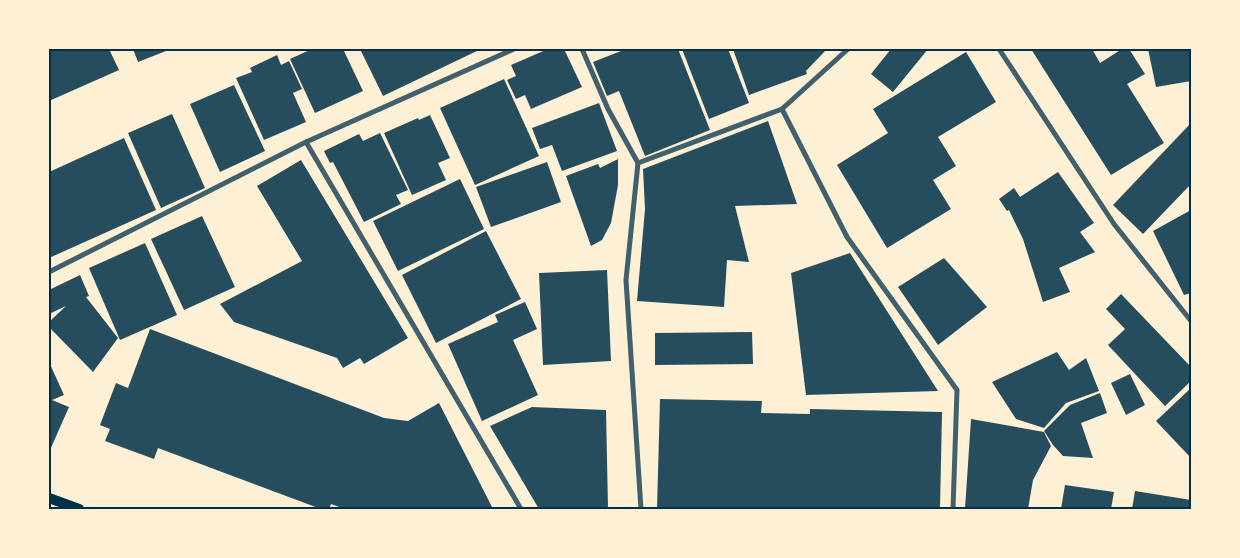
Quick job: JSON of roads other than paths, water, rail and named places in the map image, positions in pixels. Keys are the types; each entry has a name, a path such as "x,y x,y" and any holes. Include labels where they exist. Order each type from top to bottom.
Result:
{"main road":[{"path":"49,498 78,509"}],"street":[{"path":"49,272 306,142 514,49"},
{"path":"582,49 608,109 638,163 626,280 641,509"},
{"path":"638,163 782,109 848,49"},
{"path":"999,49 1114,224 1191,321"},
{"path":"782,109 847,237 957,390 953,509"},
{"path":"306,142 521,509"}]}
